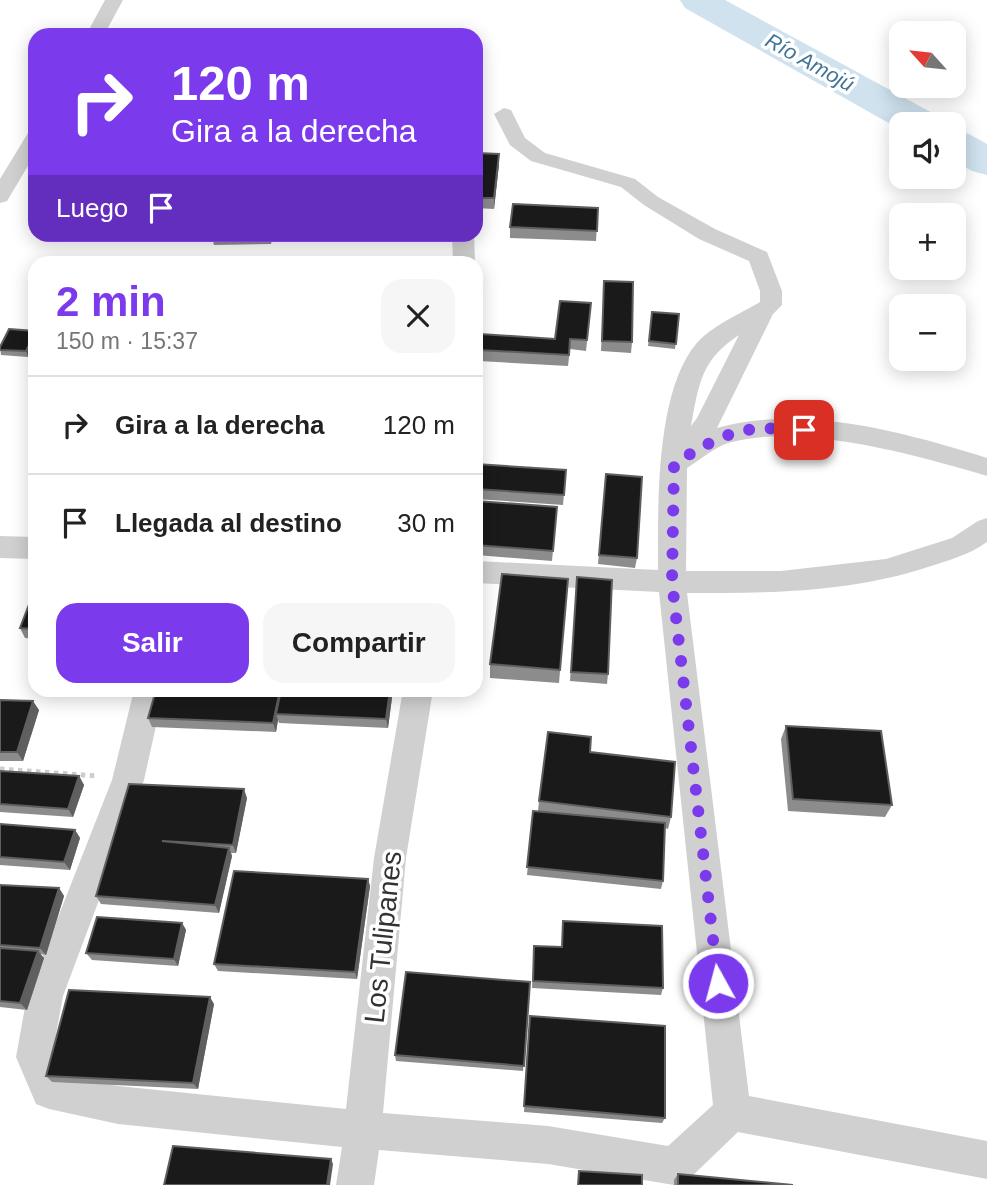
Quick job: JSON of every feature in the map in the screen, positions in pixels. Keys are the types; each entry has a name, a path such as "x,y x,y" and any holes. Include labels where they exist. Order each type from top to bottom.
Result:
{"street":[{"path":"99,28 114,0"},
{"path":"504,114 517,141 538,157 628,183 651,201 707,234 759,257 771,291 771,305 705,347 687,382 674,464 672,582 732,1112"},
{"path":"0,197 28,149"},
{"path":"674,464 706,423 764,310"},
{"path":"674,464 719,436 761,427 846,434 956,457 987,467"},
{"path":"483,572 672,582 781,582 886,569 961,546 987,528"},
{"path":"0,547 28,548"},
{"path":"147,697 128,780 45,996 34,1057 50,1091 118,1105 363,1130 548,1145 674,1166 732,1112"},
{"name":"Los Tulipanes","path":"355,1185 363,1130 390,858 417,697"},
{"path":"732,1112 987,1160"}],"path":[{"path":"0,769 128,780"}],"building":[{"path":"483,153 499,154 494,198 483,198"},
{"path":"513,204 598,208 597,231 510,227"},
{"path":"604,281 633,282 632,342 602,341"},
{"path":"560,301 591,303 587,340 570,339 569,355 483,350 483,334 555,339"},
{"path":"652,312 679,314 676,344 649,341"},
{"path":"9,329 28,330 26,351 0,350"},
{"path":"483,464 566,470 564,495 483,489"},
{"path":"606,474 642,477 637,558 599,555"},
{"path":"483,502 557,507 553,551 483,546"},
{"path":"502,574 568,579 560,670 490,664"},
{"path":"577,577 612,580 608,674 571,672"},
{"path":"28,607 28,629 20,628"},
{"path":"154,697 279,697 273,723 148,718"},
{"path":"280,697 389,697 386,719 276,714"},
{"path":"0,700 33,701 17,752 0,752"},
{"path":"786,726 881,731 892,805 793,799"},
{"path":"548,732 591,737 590,752 675,762 671,817 539,801"},
{"path":"0,771 79,776 68,809 0,804"},
{"path":"129,784 244,789 233,845 162,841 229,848 215,905 96,896"},
{"path":"533,811 665,823 663,881 527,867"},
{"path":"0,824 75,830 64,862 0,857"},
{"path":"234,871 368,879 355,972 214,964"},
{"path":"0,885 59,888 40,948 0,945"},
{"path":"97,917 182,923 174,959 86,953"},
{"path":"563,921 662,926 663,988 533,981 534,946 562,947"},
{"path":"0,948 38,951 20,1003 0,1001"},
{"path":"406,972 530,982 524,1066 395,1055"},
{"path":"69,990 210,997 193,1083 46,1076"},
{"path":"530,1016 665,1026 665,1118 524,1106"},
{"path":"173,1146 331,1159 327,1185 164,1185"},
{"path":"579,1171 642,1175 642,1185 578,1185"},
{"path":"678,1174 793,1185 678,1185"}],"waterway":[{"name":"Río Amojú","path":"698,0 899,112"},
{"name":"Río Amojú","path":"966,150 987,162"}],"route":[{"path":"718,983 672,582 674,464 719,436 761,427 804,430"}]}
